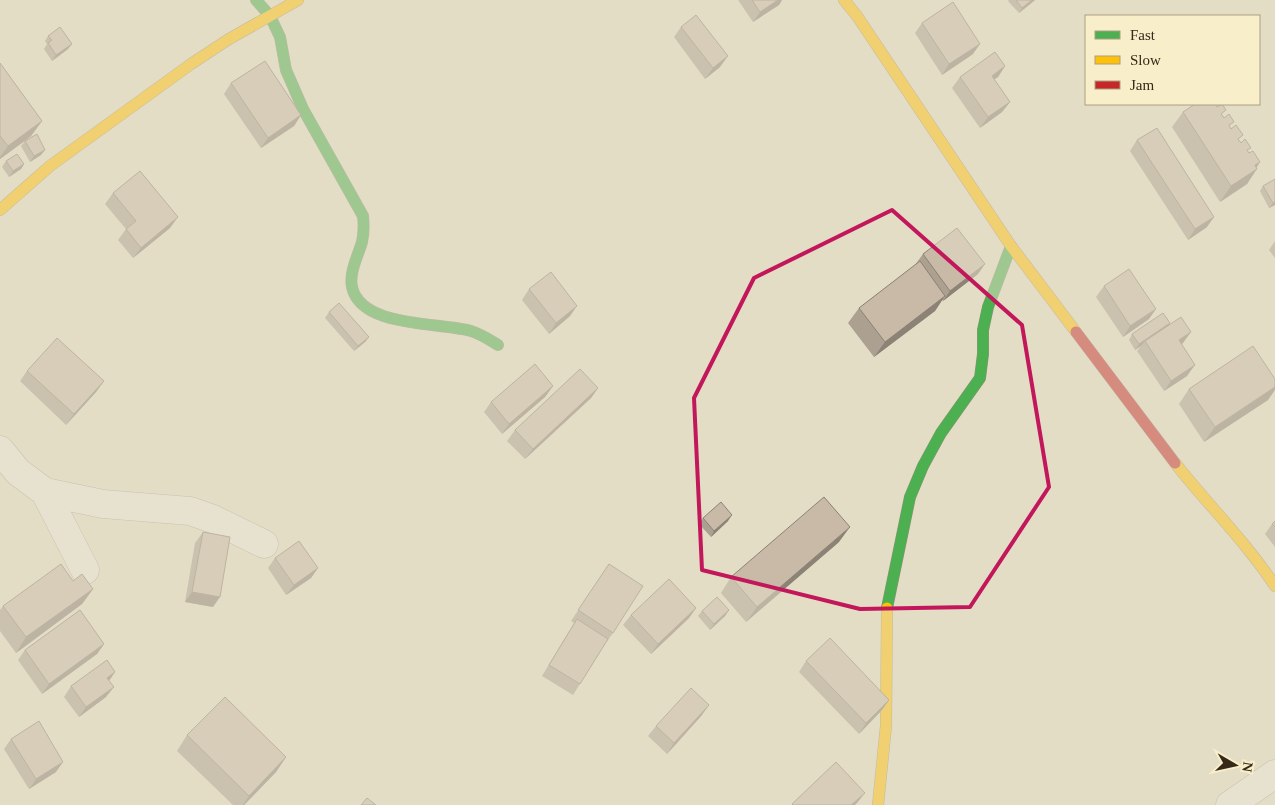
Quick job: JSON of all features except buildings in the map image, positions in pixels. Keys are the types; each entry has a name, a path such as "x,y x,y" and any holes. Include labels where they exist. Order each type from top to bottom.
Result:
{"street":[{"path":"256,0 270,16 280,37 286,70 303,109 363,216 365,226 363,241 352,272 352,288 357,300 376,313 406,320 471,330 498,345"},
{"path":"0,210 50,166 191,64 229,39 298,0"},
{"path":"844,0 1011,246 1158,441 1202,496 1258,560 1275,586"},
{"path":"878,805 886,726 887,608 910,497 940,433 964,397 980,378 983,330 988,307 1011,246"},
{"path":"0,450 18,472 45,492 103,504 190,511 213,519 264,544"},
{"path":"45,492 85,570"},
{"path":"1230,805 1275,774"}],"highlighted area":[{"path":"892,210 1022,325 1049,487 970,607 860,609 702,570 694,398 754,278"}],"traffic: fast":[{"path":"256,0 270,16 280,37 286,70 303,109 363,216 363,239 351,281 358,300 370,310 385,317 471,331 482,335 498,345"},
{"path":"887,608 910,497 923,466 941,433 980,378 983,330 988,307 1011,246"}],"traffic: slow":[{"path":"0,210 50,166 191,64 229,39 298,0"},
{"path":"844,0 857,16 1011,246 1076,332"},
{"path":"1175,463 1252,554 1275,586"},
{"path":"878,805 886,726 887,608"}],"traffic: jam":[{"path":"1076,332 1175,463"}]}
